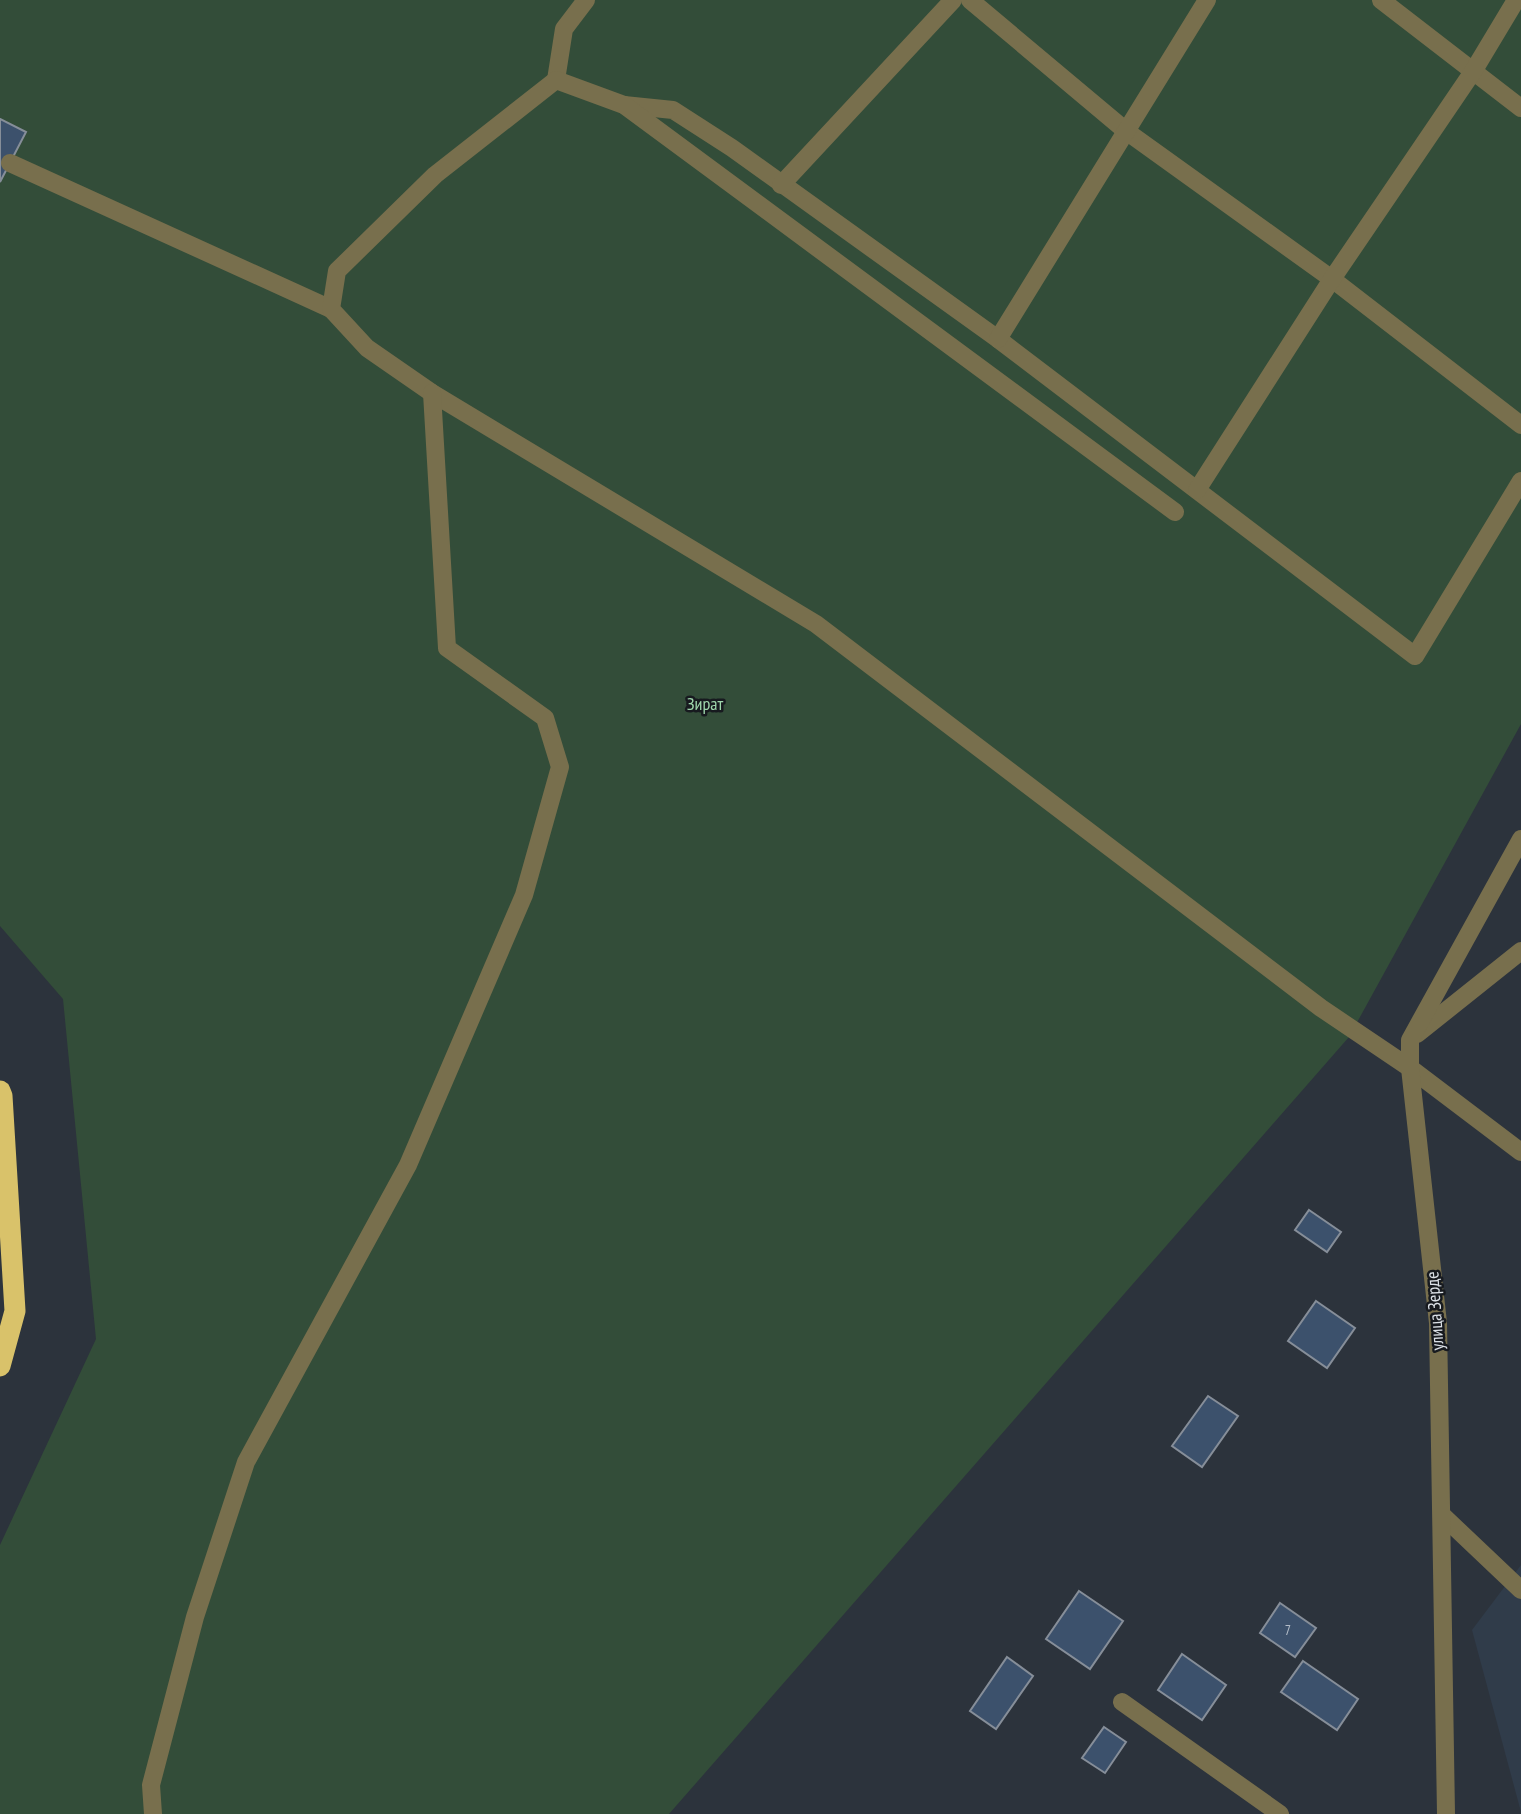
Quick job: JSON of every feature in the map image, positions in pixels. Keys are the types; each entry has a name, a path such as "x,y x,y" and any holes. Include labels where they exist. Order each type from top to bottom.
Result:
{"highway":[{"path":"0,1091 15,1311 0,1366"}],"street":[{"path":"331,309 337,271 435,175 555,80 564,29 586,0"},
{"path":"781,185 953,0"},
{"path":"970,0 1126,131 1332,279 1521,425"},
{"path":"998,340 1208,0"},
{"path":"1381,0 1521,108"},
{"path":"1197,490 1332,279 1474,70 1516,0"},
{"path":"555,80 624,105 673,110 732,148 998,340 1415,656 1521,481"},
{"path":"624,105 1175,512"},
{"path":"10,163 331,309 368,348 432,393 817,624 1310,1000 1410,1068 1521,1152"},
{"path":"153,1814 152,1785 195,1617 246,1462 408,1165 524,895 560,767 545,718 447,648 432,393"},
{"name":"улица Зерде","path":"1446,1814 1438,1323 1410,1068 1410,1040 1521,839"},
{"path":"1410,1040 1521,951"},
{"path":"1442,1515 1521,1590"},
{"path":"1122,1702 1280,1814"}],"shaded area":[{"path":"1521,1565 1521,1812 1472,1630"}],"green space":[{"name":"Зират","path":"0,0 1521,0 1521,724 1349,1037 669,1814 0,1814 0,1545 96,1339 63,999 0,926"}],"building":[{"path":"0,119 26,132 0,182"},
{"path":"1309,1210 1341,1232 1327,1252 1295,1230"},
{"path":"1316,1301 1355,1328 1327,1368 1288,1341"},
{"path":"1208,1396 1238,1416 1202,1467 1172,1446"},
{"path":"1079,1591 1123,1621 1090,1669 1046,1639"},
{"path":"1280,1603 1316,1628 1295,1657 1260,1633"},
{"path":"1182,1654 1226,1685 1202,1720 1158,1690"},
{"path":"1007,1657 1033,1676 996,1729 970,1711"},
{"path":"1303,1661 1358,1699 1337,1730 1281,1692"},
{"path":"1104,1727 1126,1742 1105,1773 1082,1758"}]}
